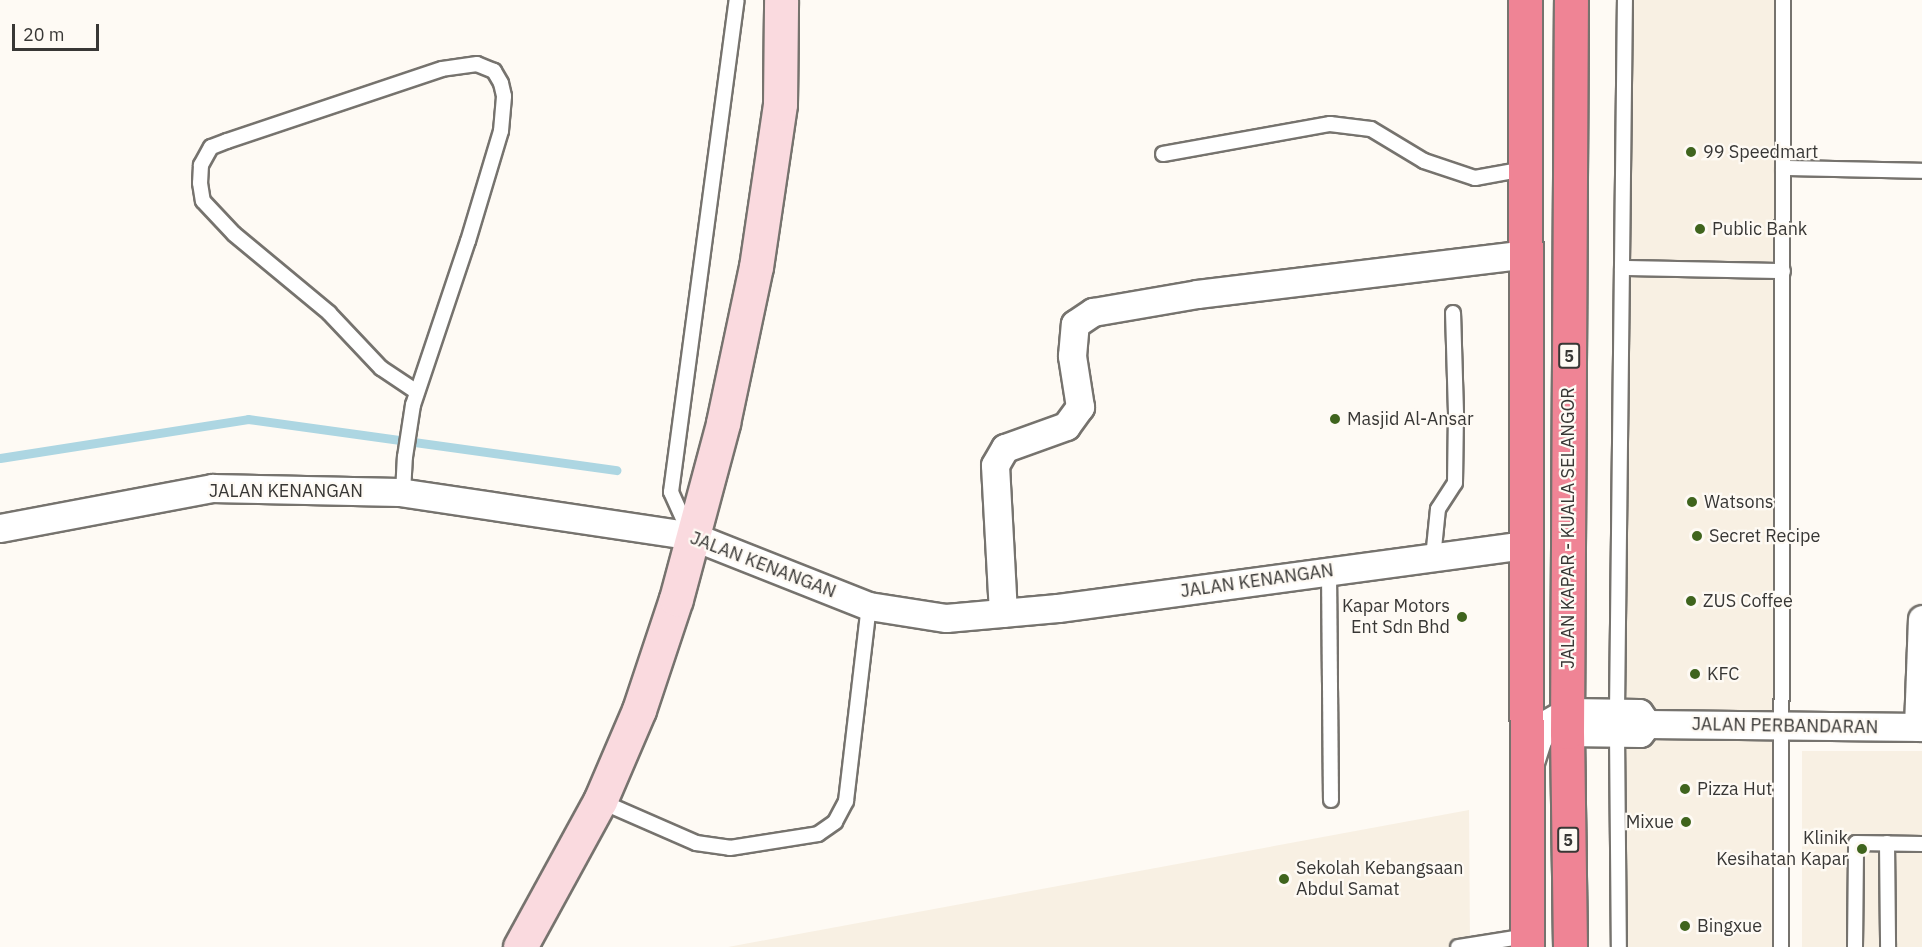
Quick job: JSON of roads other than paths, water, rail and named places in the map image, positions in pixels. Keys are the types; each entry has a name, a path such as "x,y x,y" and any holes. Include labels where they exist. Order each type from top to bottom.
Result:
{"highway":[{"path":"1525,0 1527,942"},
{"name":"JALAN KAPAR - KUALA SELANGOR","path":"1570,947 1560,723 1571,0"}],"street":[{"path":"520,947 600,801 639,710 676,599 723,423 756,267 780,104 781,0"},
{"path":"1003,613 995,465 1005,448 1066,426 1080,407 1072,356 1075,324 1093,312 1197,294 1526,254"},
{"name":"JALAN KENANGAN","path":"0,528 212,488 403,493 692,536 869,606 946,618 1003,613 1329,572 1526,545"},
{"path":"1920,727 1922,619"},
{"path":"1527,675 1535,706 1560,723 1537,740 1527,774"},
{"name":"JALAN PERBANDARAN","path":"1560,723 1617,722 1640,733 1647,724 1920,727"}],"lane":[{"path":"692,536 671,492 737,0"},
{"path":"1619,947 1617,722 1625,0"},
{"path":"1781,947 1783,0"},
{"path":"403,493 405,457 415,398 501,131 504,96 501,83 494,72 477,64 442,69 227,141 211,147 201,165 200,183 203,201 234,234 329,313 381,368 415,398"},
{"path":"1163,154 1330,124 1371,129 1424,161 1474,178 1526,170"},
{"path":"1783,168 1922,171"},
{"path":"1622,268 1783,271"},
{"path":"1432,558 1438,509 1455,483 1456,413 1453,313"},
{"path":"1329,572 1331,800"},
{"path":"600,801 696,843 729,848 818,834 835,822 846,801 869,606"},
{"path":"1855,947 1856,843 1922,844"},
{"path":"1887,843 1888,947"},
{"path":"1458,947 1527,942"}],"waterway":[{"path":"0,458 248,419 616,470"}],"place":[{"name":"99 Speedmart","path":"1691,152"},
{"name":"Public Bank","path":"1700,229"},
{"name":"Masjid Al-Ansar","path":"1335,419"},
{"name":"Watsons","path":"1692,502"},
{"name":"Secret Recipe","path":"1697,536"},
{"name":"ZUS Coffee","path":"1691,601"},
{"name":"Kapar Motors Ent Sdn Bhd","path":"1462,617"},
{"name":"KFC","path":"1695,674"},
{"name":"Pizza Hut","path":"1685,789"},
{"name":"Mixue","path":"1686,822"},
{"name":"Klinik Kesihatan Kapar","path":"1862,849"},
{"name":"Sekolah Kebangsaan Abdul Samat","path":"1284,879"},
{"name":"Bingxue","path":"1685,926"}]}
